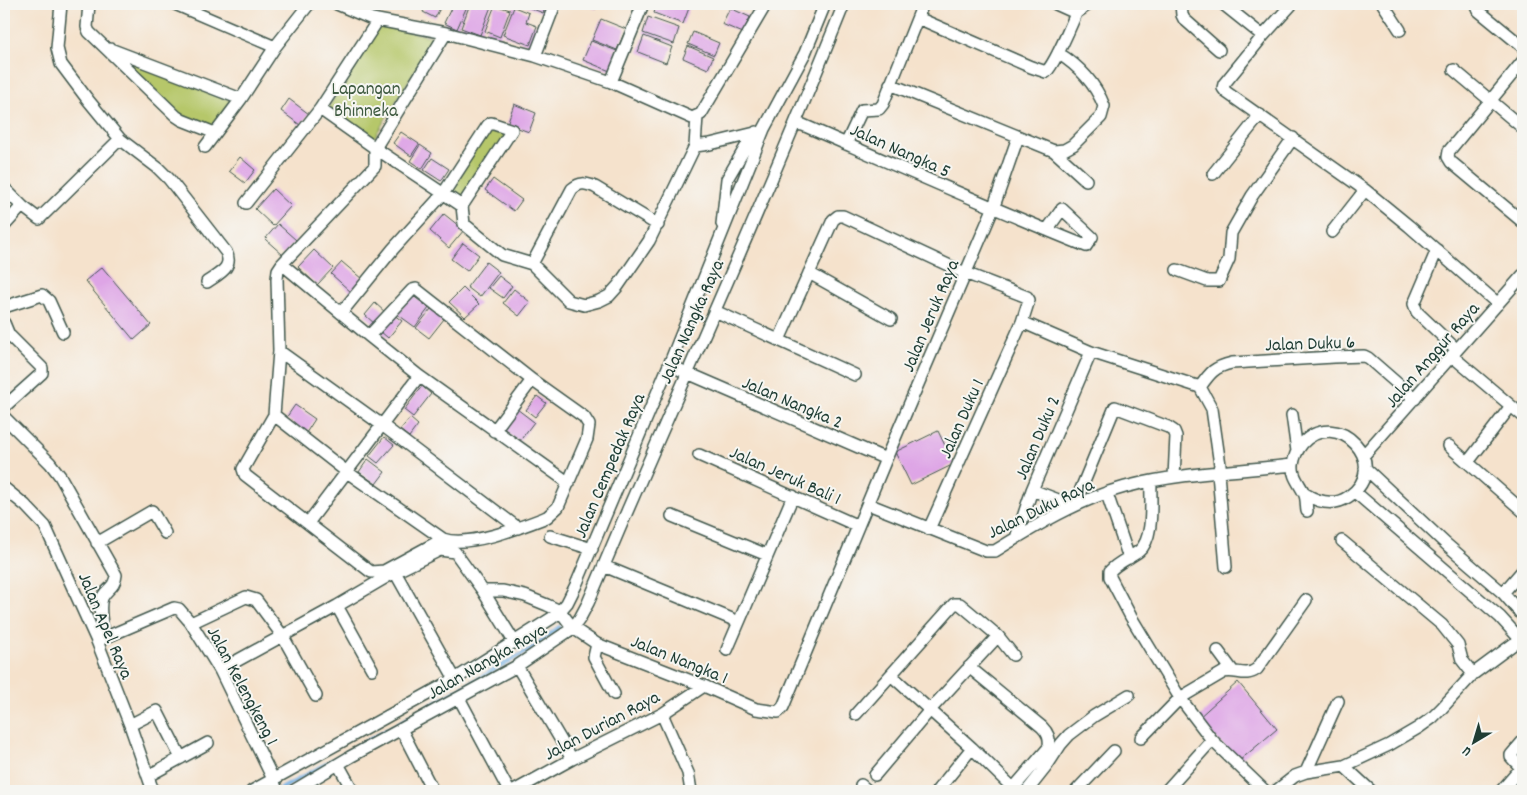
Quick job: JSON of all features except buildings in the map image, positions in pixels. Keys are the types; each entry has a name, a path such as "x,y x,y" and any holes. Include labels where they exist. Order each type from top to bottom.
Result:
{"street":[{"path":"61,4 57,48 61,64 120,140 158,168 169,179 226,252 229,264 226,269 207,282"},
{"path":"89,4 87,27 89,32 176,116 215,133"},
{"path":"175,4 275,47"},
{"path":"205,147 241,99 275,47 309,4"},
{"path":"337,4 362,9 378,20 446,34 535,56 611,82 692,118 701,114 766,4"},
{"path":"535,56 556,4"},
{"path":"611,82 643,4"},
{"name":"Jalan Cempedak Raya","path":"252,791 453,676 515,643 560,611 567,603 592,549 669,365 720,238 759,131 805,53 826,4"},
{"name":"Jalan Nangka Raya","path":"293,791 338,764 517,666 573,628 580,618 604,566 618,530 715,311 844,4"},
{"path":"846,144 862,110 879,108 883,104 923,4"},
{"path":"1056,4 1078,8 1089,4"},
{"path":"1181,4 1184,19 1219,50"},
{"path":"1223,4 1263,36"},
{"path":"1292,4 1263,36 1224,84 1223,88 1365,190 1498,304"},
{"path":"1383,4 1400,30"},
{"path":"1476,4 1479,11 1523,47"},
{"path":"918,18 1044,72 1049,69 1058,53 1078,8"},
{"path":"246,203 320,109 378,20"},
{"path":"442,538 384,571 371,572 243,472 274,415 279,352 278,270 375,166 375,148 446,34"},
{"path":"105,47 241,99"},
{"path":"805,53 822,59"},
{"path":"1054,151 1064,150 1073,145 1100,117 1104,106 1099,94 1081,69 1058,53"},
{"path":"1523,61 1448,151 1450,162 1523,222"},
{"path":"1454,70 1523,128"},
{"path":"890,84 1054,151 1086,180"},
{"path":"320,109 462,206"},
{"path":"1214,174 1260,115"},
{"path":"341,313 393,249 443,194 491,123 512,130 462,206 464,224 502,255 532,264 569,301 584,305 609,296 618,286 658,225 695,146 697,116"},
{"name":"Jalan Nangka 5","path":"795,124 803,125 993,209 1047,230"},
{"path":"695,146 759,131"},
{"name":"Jalan Jeruk Raya","path":"778,712 783,707 993,209 1018,137"},
{"path":"1177,270 1207,281 1218,281 1229,259 1231,233 1252,196 1293,138"},
{"path":"4,188 22,206 39,219 120,140"},
{"path":"532,264 572,189 579,184 595,187 658,225"},
{"path":"1332,232 1365,190"},
{"path":"4,226 22,206"},
{"path":"780,340 833,220 838,216 843,216 965,273"},
{"path":"1436,250 1414,304 1417,312 1455,353 1523,416"},
{"path":"282,264 419,376 569,483"},
{"path":"809,273 891,319"},
{"name":"Jalan Duku 1","path":"929,529 1022,322 1029,302 1027,297 965,273"},
{"name":"Jalan Anggur Raya","path":"1363,456 1523,275"},
{"path":"274,415 347,472 449,541 472,540 518,528 553,513 558,507 587,439 589,425 584,417 532,380 416,289 412,290 368,336"},
{"path":"4,307 42,295 49,301 62,332"},
{"path":"715,311 855,375"},
{"path":"1022,322 1091,352 1200,387 1212,409 1219,469 1226,567"},
{"path":"4,323 9,335 42,368 42,372 40,376 4,407"},
{"path":"279,352 382,425 518,528"},
{"name":"Jalan Duku 2","path":"1016,538 1032,490 1091,352"},
{"name":"Jalan Duku 6","path":"1200,387 1210,372 1220,366 1232,363 1334,356 1364,356 1415,399"},
{"name":"Jalan Nangka 2","path":"669,365 886,459"},
{"path":"308,523 419,376"},
{"path":"494,431 532,380"},
{"path":"1468,462 1511,406"},
{"path":"1032,490 1074,506 1115,407 1174,431 1176,436 1174,478"},
{"path":"1292,415 1297,451 1293,465 1294,475 1298,485 1305,494 1316,501 1330,503 1344,500 1355,492 1362,481 1365,468 1363,456 1355,442 1340,433 1323,432 1308,438 1297,451"},
{"path":"4,417 50,463 71,494 97,544 116,575 116,581 102,598 101,640"},
{"path":"1450,446 1523,511"},
{"name":"Jalan Jeruk Bali 1","path":"699,455 858,526"},
{"name":"Jalan Duku Raya","path":"868,504 986,551 995,551 1074,506 1124,487 1219,469 1293,465"},
{"path":"1365,468 1446,544 1503,593 1523,616"},
{"path":"1151,482 1150,529 1147,540 1141,549 1114,566 1110,571 1110,577 1131,617 1180,698 1212,740 1265,791"},
{"name":"Jalan Apel Raya","path":"4,488 45,526 101,640 153,791"},
{"path":"1276,791 1290,779 1306,772 1344,766 1389,745 1432,718 1473,674 1521,638 1500,617 1355,492"},
{"path":"1107,494 1129,558"},
{"path":"1305,494 1307,511"},
{"path":"727,650 793,496"},
{"path":"97,544 152,511 166,533"},
{"path":"672,516 767,555"},
{"path":"550,536 592,549"},
{"path":"1342,541 1442,625 1458,645 1462,660 1473,674"},
{"path":"220,670 395,572 440,550 455,552 484,591 515,643"},
{"path":"604,566 739,622"},
{"path":"1503,593 1523,570"},
{"path":"395,572 453,676"},
{"path":"484,591 503,591 525,596 560,611"},
{"path":"191,624 246,597 256,600 282,636 316,696"},
{"path":"1218,651 1232,670 1243,674 1251,673 1257,669 1306,600"},
{"path":"856,714 954,604 960,604 998,636 1013,655"},
{"path":"337,606 372,669"},
{"name":"Jalan Kelengkeng 1","path":"101,640 174,608 179,609 191,624 220,670 277,791"},
{"name":"Jalan Nangka 1","path":"560,611 573,628 597,644 704,686 756,709 778,712"},
{"path":"875,775 930,710 998,636"},
{"path":"597,644 594,657 614,694"},
{"path":"517,666 572,759"},
{"path":"891,675 972,748 1014,790 1049,746 1050,740 1042,727 969,667"},
{"path":"1141,738 1180,698 1224,672 1232,670"},
{"name":"Jalan Durian Raya","path":"514,791 572,759 662,714 704,686"},
{"path":"1028,791 1069,735 1094,716 1129,695"},
{"path":"459,698 509,791"},
{"path":"1306,772 1338,700"},
{"path":"130,725 157,711 180,758"},
{"path":"662,714 688,773 690,790"},
{"path":"401,729 433,791"},
{"path":"1166,791 1212,740"},
{"path":"1501,791 1522,769 1512,760 1511,755 1523,741"},
{"path":"148,776 208,743"},
{"path":"937,791 972,748"},
{"path":"1076,791 1114,751"},
{"path":"338,764 353,791"},
{"path":"1344,766 1371,791"}],"green space":[{"name":"Lapangan Bhinneka","path":"379,26 435,37 373,140 328,108"},
{"path":"115,54 234,102 212,129 179,114"},
{"path":"491,123 512,130 462,206 442,196"}],"waterway":[{"path":"353,749 531,649 559,627"},
{"path":"279,790 347,752"}]}
